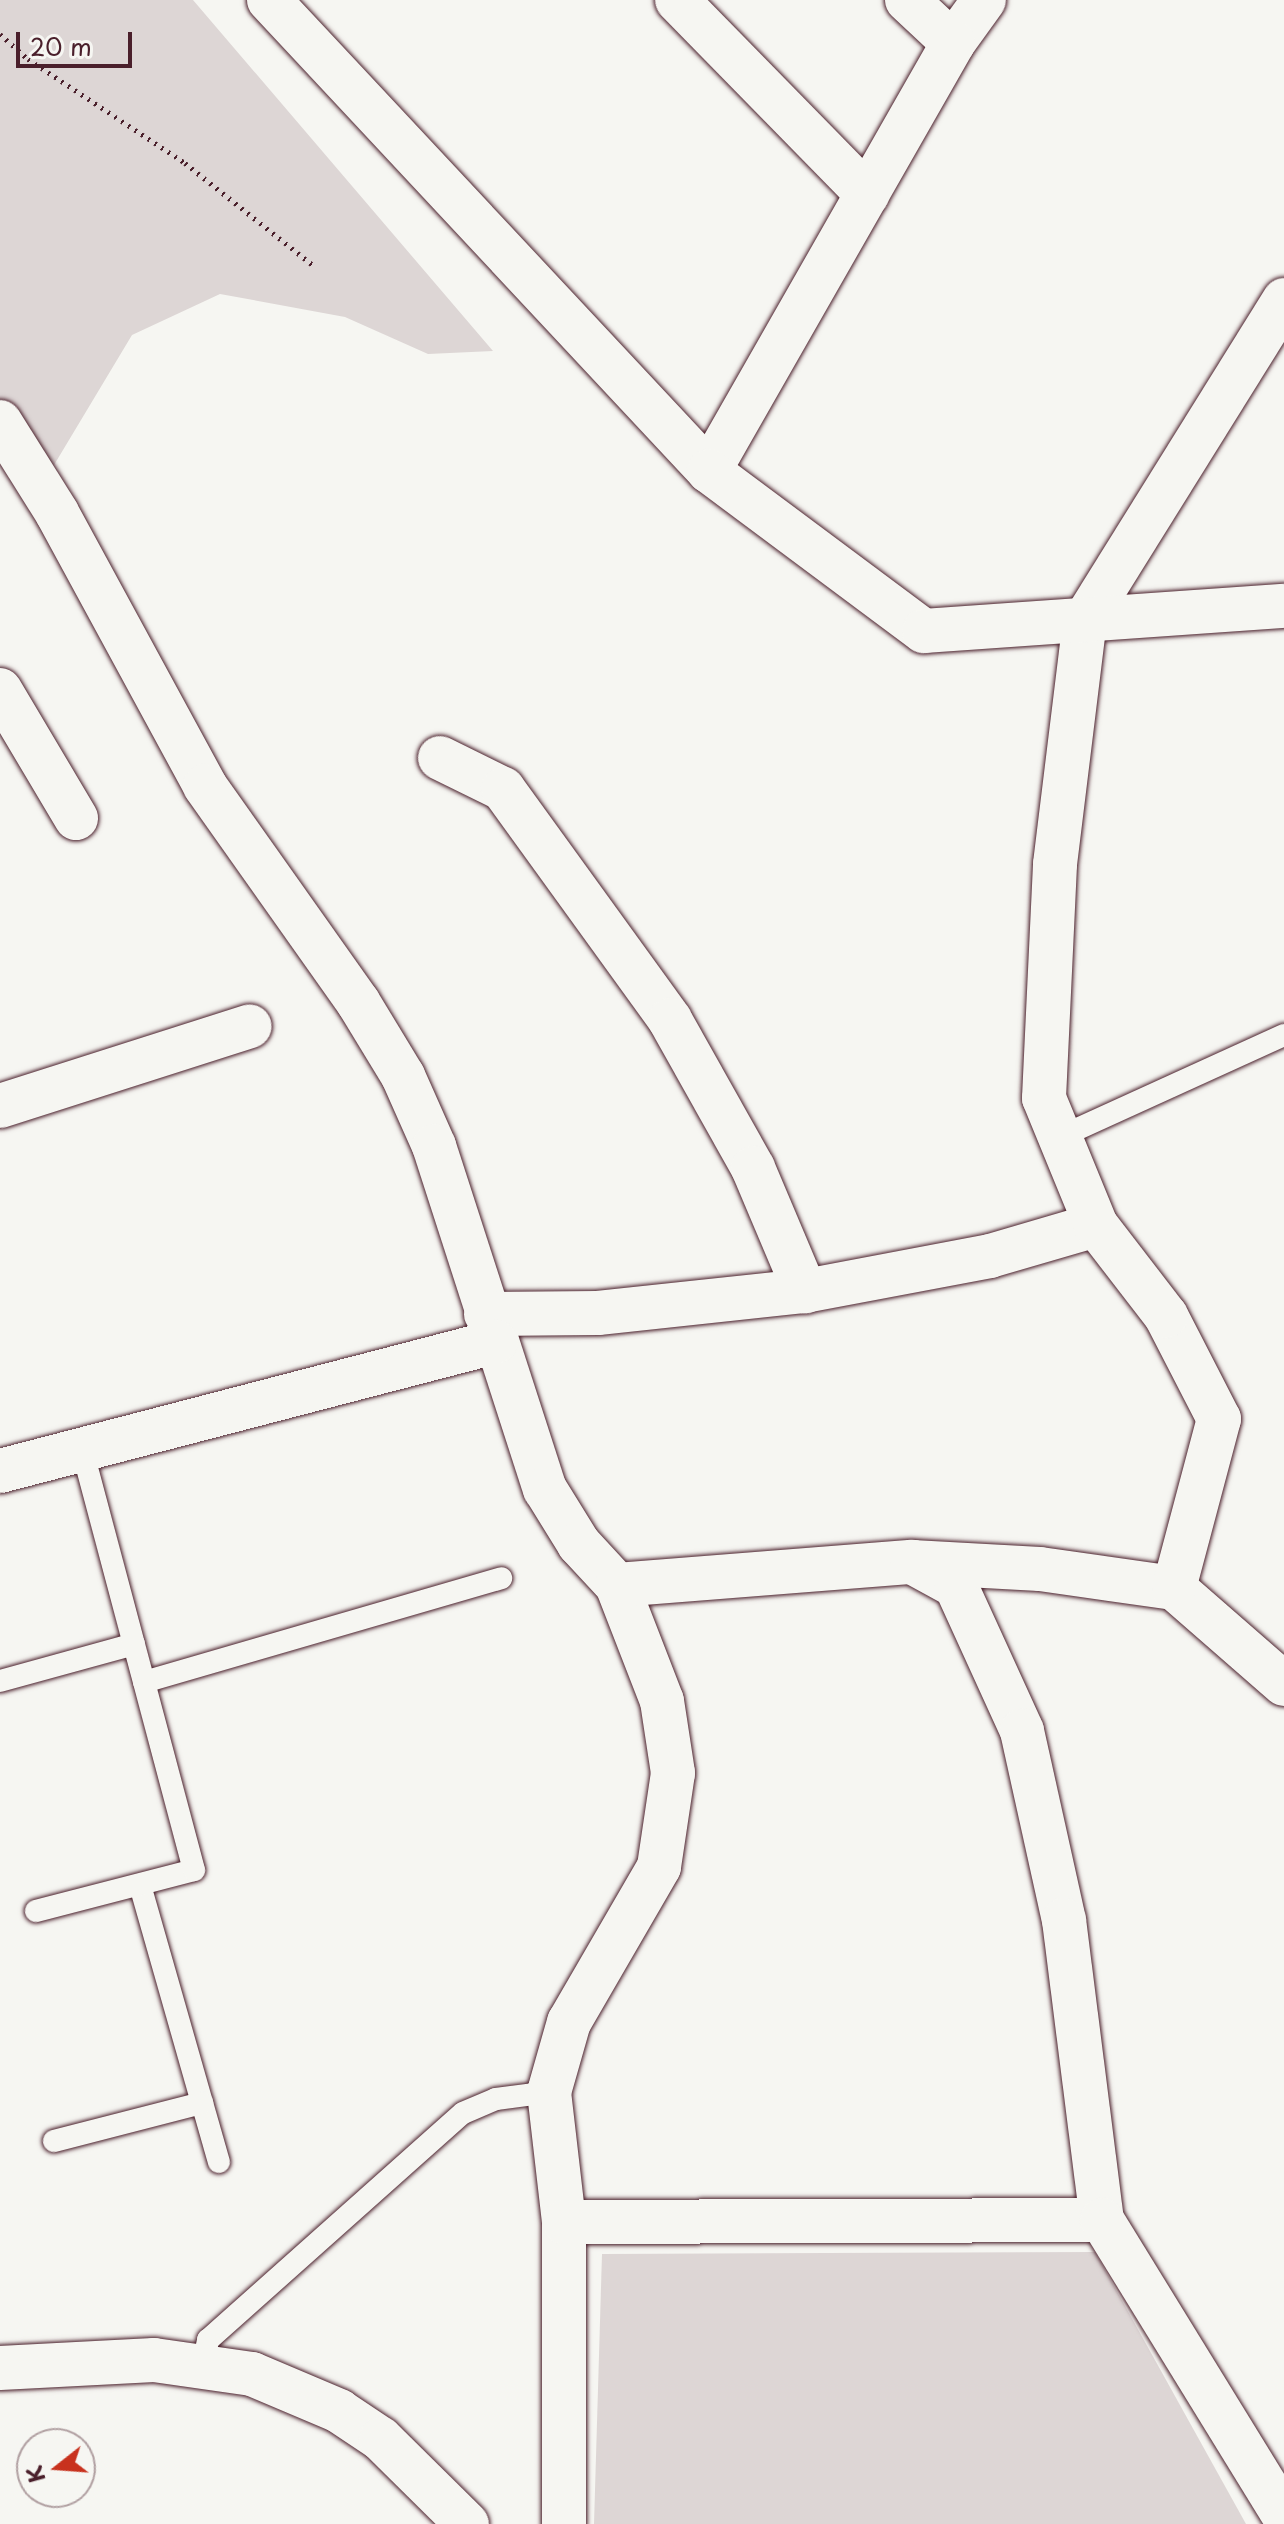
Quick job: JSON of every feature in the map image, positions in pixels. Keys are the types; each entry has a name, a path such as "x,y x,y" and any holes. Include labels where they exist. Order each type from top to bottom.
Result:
{"street":[{"path":"677,0 867,194"},
{"path":"907,0 953,43"},
{"path":"709,471 953,43 984,0"},
{"path":"284,5 709,471 924,631 1284,606"},
{"path":"1174,1588 1219,1419 1166,1316 1096,1225 1044,1098 1055,864 1085,620 1284,300"},
{"path":"0,422 57,513 205,786 358,1002 403,1076 434,1146 491,1328 550,1500 579,1544 617,1585 662,1701 670,1734 672,1804 659,1867 569,2022 549,2092 564,2222 564,2524"},
{"path":"0,690 76,818"},
{"path":"440,758 503,789 670,1020 753,1168 805,1291"},
{"path":"0,1106 250,1026"},
{"path":"0,1471 491,1328 805,1291 990,1256 1096,1225"},
{"path":"617,1585 912,1562 1040,1569 1174,1588 1284,1684"},
{"path":"912,1562 956,1586 1022,1731 1064,1920 1102,2220 1284,2516"},
{"path":"564,2222 1102,2220"},
{"path":"0,2368 154,2360 203,2364 292,2388 339,2411 381,2439 467,2524"}],"lane":[{"path":"1060,1137 1284,1035"},
{"path":"36,1911 194,1870 82,1449"},
{"path":"144,1682 501,1578"},
{"path":"0,1681 134,1644"},
{"path":"140,1885 219,2162"},
{"path":"203,2364 208,2340 463,2113 496,2099 549,2092"},
{"path":"54,2141 202,2103"}],"path":[{"path":"0,34 28,59 185,163 314,266"}],"shaded area":[{"path":"0,0 193,0 493,351 428,354 345,317 220,294 132,335 51,470 0,400"},
{"path":"1095,2252 1246,2524 594,2524 602,2254"}]}
